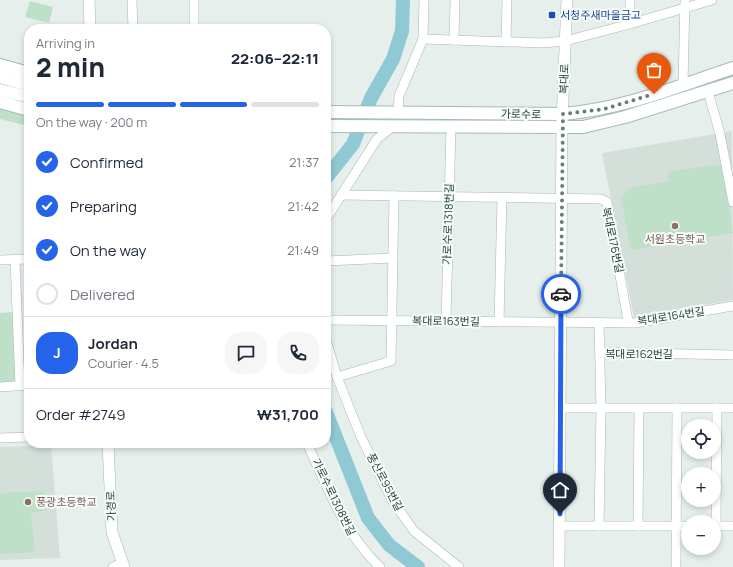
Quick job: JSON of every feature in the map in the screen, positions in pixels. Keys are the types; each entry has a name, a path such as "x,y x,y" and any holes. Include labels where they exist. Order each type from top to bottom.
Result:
{"main road":[{"path":"0,65 24,72"},
{"name":"가로수로","path":"331,112 563,114 604,109 733,68"},
{"path":"0,77 24,84"},
{"name":"가로수로","path":"331,126 451,128 583,127 605,123 733,83"},
{"path":"0,90 24,96"},
{"path":"0,102 24,109"},
{"path":"331,109 345,112"},
{"path":"331,128 338,126"},
{"path":"331,131 338,126"}],"street":[{"path":"89,0 90,24"},
{"path":"132,0 133,24"},
{"path":"194,0 194,24"},
{"path":"398,113 399,96 423,39 424,0"},
{"path":"454,40 455,0"},
{"path":"506,42 507,0"},
{"name":"복대로","path":"559,567 563,114 567,0"},
{"path":"630,0 630,24"},
{"path":"423,39 543,43 565,40 630,24 685,4 712,0"},
{"path":"683,84 685,4"},
{"path":"708,91 720,134 733,202"},
{"path":"331,211 377,138 392,127"},
{"name":"가로수로1318번길","path":"446,321 451,128"},
{"path":"341,195 562,198"},
{"path":"337,377 391,361 394,196"},
{"path":"499,322 502,197"},
{"name":"복대로176번길","path":"562,198 601,199 607,202 628,321"},
{"path":"331,261 393,258"},
{"path":"0,260 24,259"},
{"path":"0,386 24,386 15,260"},
{"name":"복대로164번길","path":"561,322 635,322 733,306"},
{"name":"복대로163번길","path":"331,320 561,322"},
{"path":"599,322 600,352"},
{"name":"복대로162번길","path":"599,526 601,409 600,352 733,355"},
{"name":"풍산로95번길","path":"331,357 337,377 361,437 392,500 414,531 459,567"},
{"path":"560,408 733,408"},
{"path":"638,526 639,408"},
{"path":"676,567 677,408"},
{"path":"715,515 717,408"},
{"path":"0,438 24,437"},
{"name":"가경로","path":"108,448 112,532 120,566"},
{"name":"가로수로1308번길","path":"310,448 340,515 354,540 380,567"},
{"path":"559,526 681,526"},
{"path":"721,526 733,526"}],"shaded area":[{"name":"서원초등학교","path":"732,131 733,300 634,317 602,153"},
{"name":"풍광초등학교","path":"24,446 24,448 51,448 60,558 0,560 0,447"}],"green space":[{"path":"30,1 53,7 49,23 25,17"},
{"path":"0,109 24,115 24,125 0,119"},
{"path":"721,164 733,233 631,250 621,198 629,188 669,181 667,172"},
{"path":"14,312 16,379 13,383 0,383 0,313"},
{"path":"44,491 47,510 31,513 35,552 0,554 0,493"}],"waterway":[{"path":"331,172 353,144 371,98 393,59 402,31 403,0"},
{"path":"331,425 368,518 389,545 418,567"}],"way so far":[{"path":"561,294 563,114 592,112 624,105 654,94"}],"place":[{"name":"서청주새마을금고","path":"552,15"},
{"name":"서원초등학교","path":"675,226"},
{"name":"풍광초등학교","path":"28,502"}],"route":[{"path":"560,514 561,294"}]}
